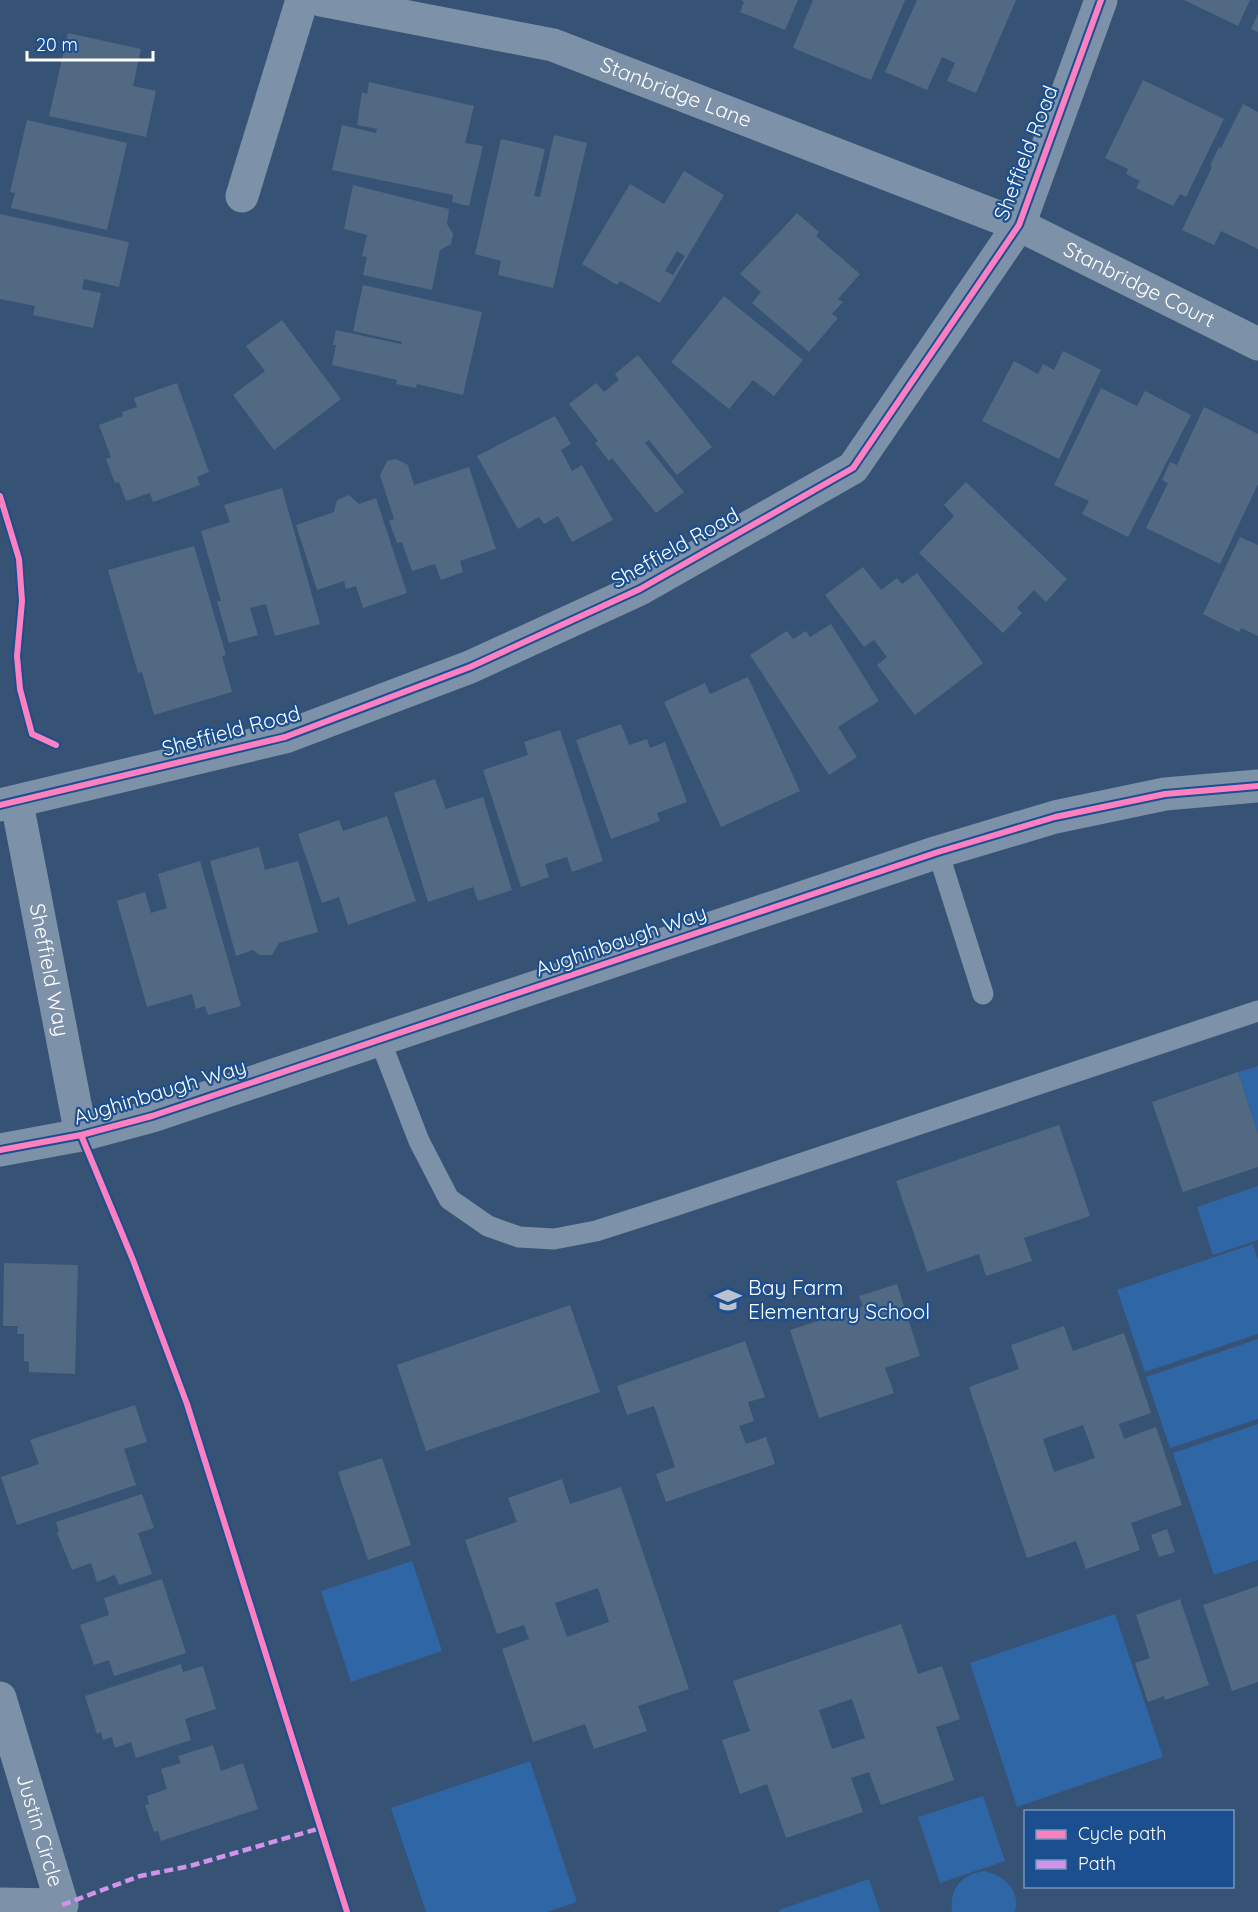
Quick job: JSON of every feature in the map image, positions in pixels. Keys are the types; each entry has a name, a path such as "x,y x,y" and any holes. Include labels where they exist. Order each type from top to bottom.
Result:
{"street":[{"path":"242,196 302,0"},
{"name":"Stanbridge Lane","path":"321,0 553,45 1019,225"},
{"name":"Sheffield Road","path":"8,804 285,736 470,667 640,589 853,468 1019,225 1101,0"},
{"name":"Stanbridge Court","path":"1019,225 1258,344"},
{"name":"Aughinbaugh Way","path":"0,1150 81,1135 152,1116 938,852 1055,817 1154,796 1258,786"},
{"name":"Sheffield Way","path":"8,804 81,1135"},
{"name":"Justin Circle","path":"0,1698 62,1905 0,1904"}],"lane":[{"path":"938,852 983,994"},
{"path":"380,1040 419,1141 449,1199 488,1226 519,1237 554,1239 596,1231 671,1207 1258,1011"}],"shaded area":[{"path":"1258,1066 1258,1134 1238,1072"},
{"path":"1258,1186 1258,1240 1213,1255 1197,1207"},
{"path":"1253,1244 1258,1260 1258,1334 1145,1372 1117,1290"},
{"path":"1258,1339 1258,1419 1170,1448 1146,1377"},
{"path":"1258,1424 1258,1560 1214,1575 1173,1453"},
{"path":"412,1561 442,1651 351,1682 321,1591"},
{"path":"1115,1614 1163,1757 1017,1807 970,1663"},
{"path":"530,1761 577,1902 547,1912 426,1912 391,1808"},
{"path":"983,1796 1005,1861 940,1883 918,1817"},
{"path":"985,1871 999,1876 1009,1885 1016,1897 1015,1912 952,1912 953,1896 959,1884 970,1875"},
{"path":"869,1879 880,1912 779,1912 779,1910"}],"building":[{"path":"741,0 798,0 785,30 740,12 744,2"},
{"path":"813,0 905,0 871,80 793,48"},
{"path":"917,0 1016,0 976,93 947,81 955,63 942,57 927,90 885,72"},
{"path":"1184,0 1250,0 1238,26"},
{"path":"1258,14 1258,32 1251,29"},
{"path":"68,33 141,49 133,86 156,91 146,137 49,116"},
{"path":"1143,80 1224,119 1186,197 1180,194 1173,206 1136,188 1140,181 1126,174 1128,169 1105,158"},
{"path":"369,82 474,106 465,143 483,146 469,206 452,202 453,195 332,170 342,125 376,133 377,129 357,125 362,92 367,94"},
{"path":"1243,104 1258,112 1258,249 1221,231 1214,245 1182,230 1219,147 1221,148"},
{"path":"27,120 127,143 107,230 11,208 15,193 10,192"},
{"path":"554,135 587,143 553,288 498,275 501,261 475,254 501,139 545,149 534,196 540,197"},
{"path":"684,171 724,195 660,303 620,281 617,285 582,264 630,184 664,204","holes":["677,251 685,256 673,275 665,271"]},
{"path":"353,185 449,209 447,224 453,234 451,244 440,250 432,290 363,275 367,257 362,256 367,235 344,229"},
{"path":"797,213 819,232 816,236 860,274 838,299 843,302 832,314 838,318 809,352 752,303 761,292 740,274"},
{"path":"0,214 129,242 119,287 84,279 82,289 101,293 93,328 33,315 35,306 0,299"},
{"path":"363,285 482,312 463,395 417,384 416,388 396,384 397,380 332,365 336,330 401,344 402,342 353,331"},
{"path":"724,296 803,360 774,396 753,380 729,409 671,362"},
{"path":"282,320 341,399 274,450 233,395 265,371 246,346"},
{"path":"1063,351 1101,370 1059,459 982,421 1014,361 1038,374 1043,364 1054,370"},
{"path":"638,355 712,447 677,475 649,440 645,443 684,492 656,513 612,458 609,461 595,443 598,441 569,404 596,383 604,392 619,380 615,374"},
{"path":"177,383 209,472 197,477 200,485 153,502 150,493 126,501 119,482 115,483 106,459 111,457 99,425 123,416 122,412 137,407 134,398"},
{"path":"1101,388 1137,406 1145,391 1191,415 1128,537 1082,514 1089,501 1054,485"},
{"path":"1204,407 1258,434 1258,484 1220,564 1146,528 1168,483 1162,480 1170,462 1177,465"},
{"path":"555,416 571,444 561,450 572,471 582,465 613,520 572,542 558,516 544,524 539,517 518,529 477,456"},
{"path":"396,459 408,465 414,485 469,467 496,549 460,561 463,572 441,580 435,564 412,571 402,542 397,543 389,521 394,519 380,475 387,461"},
{"path":"966,482 1067,579 1046,602 1034,590 1017,608 1022,613 1003,633 919,553 954,516 944,505"},
{"path":"282,488 320,624 275,636 266,604 250,608 258,635 229,643 217,601 221,601 201,531 230,522 224,505"},
{"path":"349,495 359,504 376,498 407,593 363,608 356,586 346,589 344,581 317,590 296,525 334,512 337,500"},
{"path":"1240,537 1258,545 1258,636 1241,628 1239,632 1203,614"},
{"path":"194,546 226,655 222,656 232,692 154,715 142,672 138,673 108,570"},
{"path":"863,567 881,590 897,578 902,584 917,573 983,663 915,715 877,665 887,657 874,640 864,647 825,595"},
{"path":"831,624 879,701 838,727 857,757 829,775 750,655 787,631 793,639 806,631 810,637"},
{"path":"748,677 800,791 721,827 664,702 705,683 710,694"},
{"path":"621,724 629,745 647,739 650,748 665,742 687,802 657,813 660,821 611,839 576,740"},
{"path":"560,730 603,861 572,872 567,857 545,864 549,877 521,887 483,770 528,755 524,742"},
{"path":"435,779 446,809 483,797 512,890 478,901 473,887 428,902 394,793"},
{"path":"387,816 416,901 348,925 339,897 322,903 298,834 339,820 343,831"},
{"path":"259,847 265,870 298,861 318,932 279,943 272,955 259,955 253,950 236,956 210,861"},
{"path":"200,861 241,1006 208,1015 205,1006 196,1009 192,994 147,1007 117,901 145,892 151,913 167,908 158,874"},
{"path":"1238,1072 1258,1134 1258,1167 1183,1192 1152,1102"},
{"path":"1059,1125 1090,1216 1024,1238 1032,1261 986,1276 979,1254 927,1272 896,1181"},
{"path":"4,1263 78,1265 75,1374 29,1372 29,1362 24,1361 24,1334 17,1334 18,1326 3,1326"},
{"path":"897,1284 920,1356 885,1368 894,1393 819,1418 790,1330 863,1306 859,1296"},
{"path":"570,1305 600,1392 426,1451 397,1365"},
{"path":"1064,1326 1073,1351 1124,1333 1151,1413 1119,1424 1124,1439 1156,1427 1182,1505 1131,1523 1140,1550 1086,1569 1076,1541 1027,1558 969,1387 1019,1369 1011,1345","holes":["1083,1425 1095,1458 1054,1472 1043,1439"]},
{"path":"745,1341 765,1397 748,1402 754,1421 739,1426 746,1444 766,1437 775,1464 666,1502 656,1474 675,1467 654,1406 627,1415 617,1386"},
{"path":"135,1405 147,1442 124,1449 136,1485 17,1525 1,1477 39,1464 30,1440"},
{"path":"382,1458 411,1545 368,1560 338,1472"},
{"path":"562,1479 570,1504 621,1487 689,1689 638,1706 647,1731 594,1749 585,1724 533,1742 502,1649 529,1639 524,1625 497,1634 465,1540 517,1522 508,1498","holes":["598,1588 609,1622 567,1637 555,1603"]},
{"path":"142,1494 154,1528 138,1533 152,1574 119,1585 115,1575 97,1582 91,1563 72,1570 57,1533 59,1532 56,1522"},
{"path":"1167,1529 1175,1552 1159,1557 1151,1535"},
{"path":"162,1579 186,1653 114,1676 109,1660 94,1665 80,1625 109,1615 104,1598"},
{"path":"1258,1586 1258,1682 1232,1691 1203,1605"},
{"path":"1180,1599 1209,1685 1165,1700 1164,1696 1148,1702 1135,1663 1150,1658 1136,1615"},
{"path":"901,1624 918,1674 942,1666 960,1719 936,1727 954,1780 881,1805 869,1772 851,1778 863,1812 786,1838 767,1784 740,1794 722,1740 750,1731 733,1681","holes":["852,1699 865,1738 832,1749 819,1710"]},
{"path":"181,1664 183,1672 203,1666 216,1709 185,1719 191,1740 136,1758 131,1742 115,1748 112,1737 103,1740 101,1732 97,1734 85,1696"},
{"path":"213,1745 221,1771 243,1763 258,1809 161,1841 158,1831 154,1832 145,1805 149,1804 147,1796 167,1789 161,1769 181,1763 178,1756"}],"marked path":[{"path":"62,1905 140,1876 190,1866 321,1828"}],"cycle path":[{"path":"0,805 285,737 470,667 640,589 853,468 1019,225 1101,0"},
{"path":"0,496 19,559 22,601 17,656 20,689 32,734 56,745"},
{"path":"0,1150 81,1135 152,1116 938,852 1055,817 1165,794 1258,786"},
{"path":"81,1135 133,1260 187,1404 347,1912"}],"place":[{"name":"Bay Farm Elementary School","path":"728,1300"}]}
